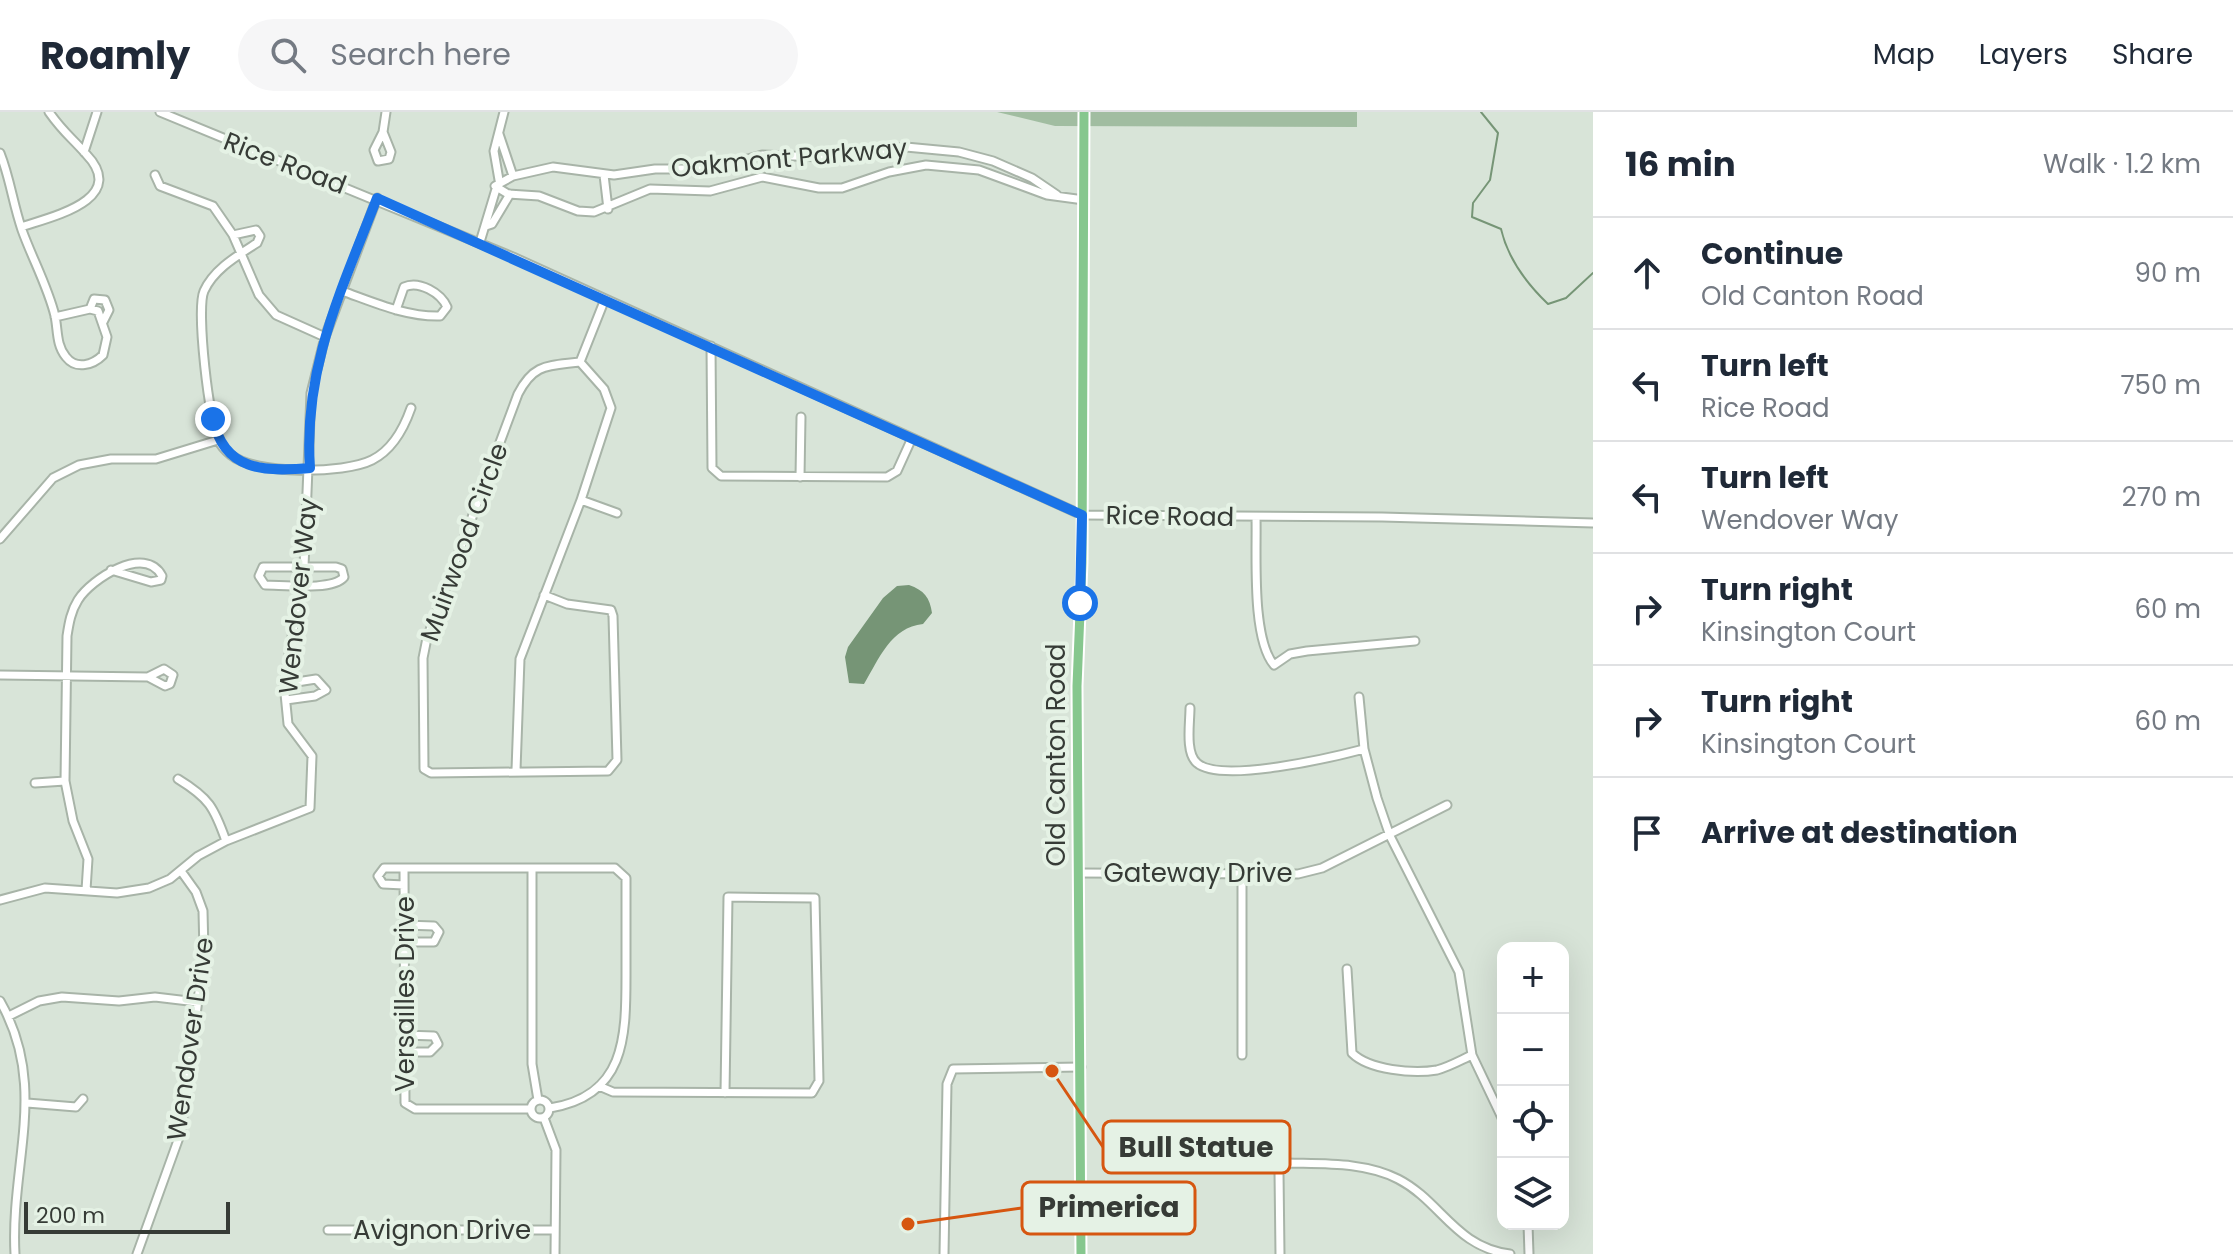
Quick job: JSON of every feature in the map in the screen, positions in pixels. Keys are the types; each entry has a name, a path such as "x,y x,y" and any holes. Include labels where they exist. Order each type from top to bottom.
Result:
{"main road":[{"name":"Old Canton Road","path":"1081,1254 1077,686 1082,515 1084,112"}],"street":[{"path":"21,227 83,205 93,197 96,169 84,152 66,138 49,112"},
{"path":"84,152 97,112"},
{"name":"Rice Road","path":"160,112 480,242 1082,515 1593,523"},
{"path":"383,132 386,112"},
{"path":"480,242 499,180 494,151 504,112"},
{"path":"499,134 513,176"},
{"name":"Oakmont Parkway","path":"499,180 553,167 604,175 655,169 703,170 772,155 835,157 906,147 943,150 995,162 1041,183 1057,195"},
{"path":"942,165 943,150"},
{"path":"0,153 21,227 55,317 62,351 68,360 80,365 90,365 103,355 107,337 98,311 90,309 55,317"},
{"path":"743,159 749,179"},
{"path":"991,174 995,162"},
{"name":"Oakmont Parkway","path":"496,189 510,194 539,196 578,211 608,209 650,189 710,191 749,179 774,177 809,186 842,188 902,169 942,165 991,174 1047,195 1084,200"},
{"path":"155,175 160,186 213,206 233,235 259,295 276,315 325,337"},
{"path":"604,175 608,209"},
{"path":"486,226 492,224 510,194"},
{"name":"Wendover Way","path":"0,900 45,888 117,893 149,888 226,841 310,808 312,756 288,724 284,684 304,567 310,468 307,430 311,393 325,337 377,198"},
{"path":"233,235 249,229 256,230 260,236 257,243 222,267 202,294 203,350 218,440 230,454 247,465 310,468 353,466 373,459 391,445 411,408"},
{"path":"342,291 396,310 440,316 447,307 442,298 419,284 411,284 404,287 396,310"},
{"path":"90,309 94,299 105,300 109,310 103,322"},
{"path":"544,595 567,604 611,610 617,760 608,771 516,770 520,659 544,595 581,500 611,408 604,389 580,362 605,299"},
{"path":"711,346 712,468 721,476 887,477 897,471 912,438"},
{"name":"Muirwood Circle","path":"516,770 431,773 424,769 423,658 427,638 522,385 538,369 580,362"},
{"path":"800,477 801,417"},
{"path":"0,539 53,478 79,465 111,459 156,459 218,440"},
{"path":"581,500 617,513"},
{"path":"1256,517 1262,635 1266,656 1274,665 1290,654 1307,651 1415,641"},
{"path":"86,890 88,859 73,821 65,781 70,615 94,581 111,570 143,564 157,569 162,576 151,582 111,570"},
{"path":"263,567 304,567 336,567 342,569 344,577 337,584 265,585 260,571 263,567"},
{"path":"0,675 148,677"},
{"path":"284,684 316,679 326,690 315,696 286,700"},
{"path":"1359,697 1364,749 1390,836 1459,972 1472,1055 1497,1107"},
{"path":"1190,708 1191,755 1197,764 1211,769 1259,769 1315,761 1364,749"},
{"path":"178,779 202,794 215,811 226,841"},
{"path":"35,783 65,781"},
{"name":"Gateway Drive","path":"1078,873 1298,874 1322,868 1447,805"},
{"path":"404,868 384,868 378,876 383,884 404,885"},
{"name":"Versailles Drive","path":"531,1109 410,1108 403,1098 404,868 615,868 626,878 624,1040 614,1068 599,1086"},
{"path":"532,869 532,1064 538,1100 531,1109 534,1117 544,1118"},
{"name":"Wendover Drive","path":"137,1254 181,1132 206,928 196,892 181,871"},
{"path":"1242,874 1242,1055"},
{"path":"544,1118 550,1108 573,1102 599,1086 613,1092 725,1093 812,1093 819,1081 815,898 728,897 725,1093"},
{"path":"404,925 434,926 439,936 430,943 404,942"},
{"path":"1347,969 1352,1053 1362,1063 1421,1072 1441,1069 1472,1055"},
{"path":"9,1016 39,1001 62,997 119,1001 155,997 197,1002"},
{"path":"0,1001 9,1016 24,1061 27,1103 15,1254"},
{"path":"404,1035 434,1036 438,1044 430,1052 404,1052"},
{"path":"944,1254 947,1084 953,1069 962,1066 1081,1067"},
{"path":"27,1103 76,1107 83,1099"},
{"path":"538,1100 546,1102 550,1108"},
{"path":"544,1118 556,1150 555,1254"},
{"path":"1280,1254 1279,1172 1288,1163 1359,1166 1384,1173 1400,1180 1425,1200 1457,1233 1483,1247 1510,1254"},
{"name":"Avignon Drive","path":"328,1230 555,1230"},
{"path":"1528,1230 1529,1254"}],"shaded area":[{"path":"997,112 1357,112 1357,127 1055,126"},
{"path":"909,585 925,595 932,613 923,624 912,626 894,638 864,684 849,683 845,657 848,647 883,598 897,586"}],"waterway":[{"path":"1481,112 1498,133 1490,180 1473,203 1472,217 1501,229 1519,270 1548,304 1566,298 1593,273"}],"place":[{"name":"Bull Statue","path":"1052,1071"},
{"name":"Primerica","path":"908,1224"}],"route":[{"path":"213,419 218,440 230,454 247,465 267,469 310,468 307,430 317,361 377,198 1082,515 1080,603"}]}
